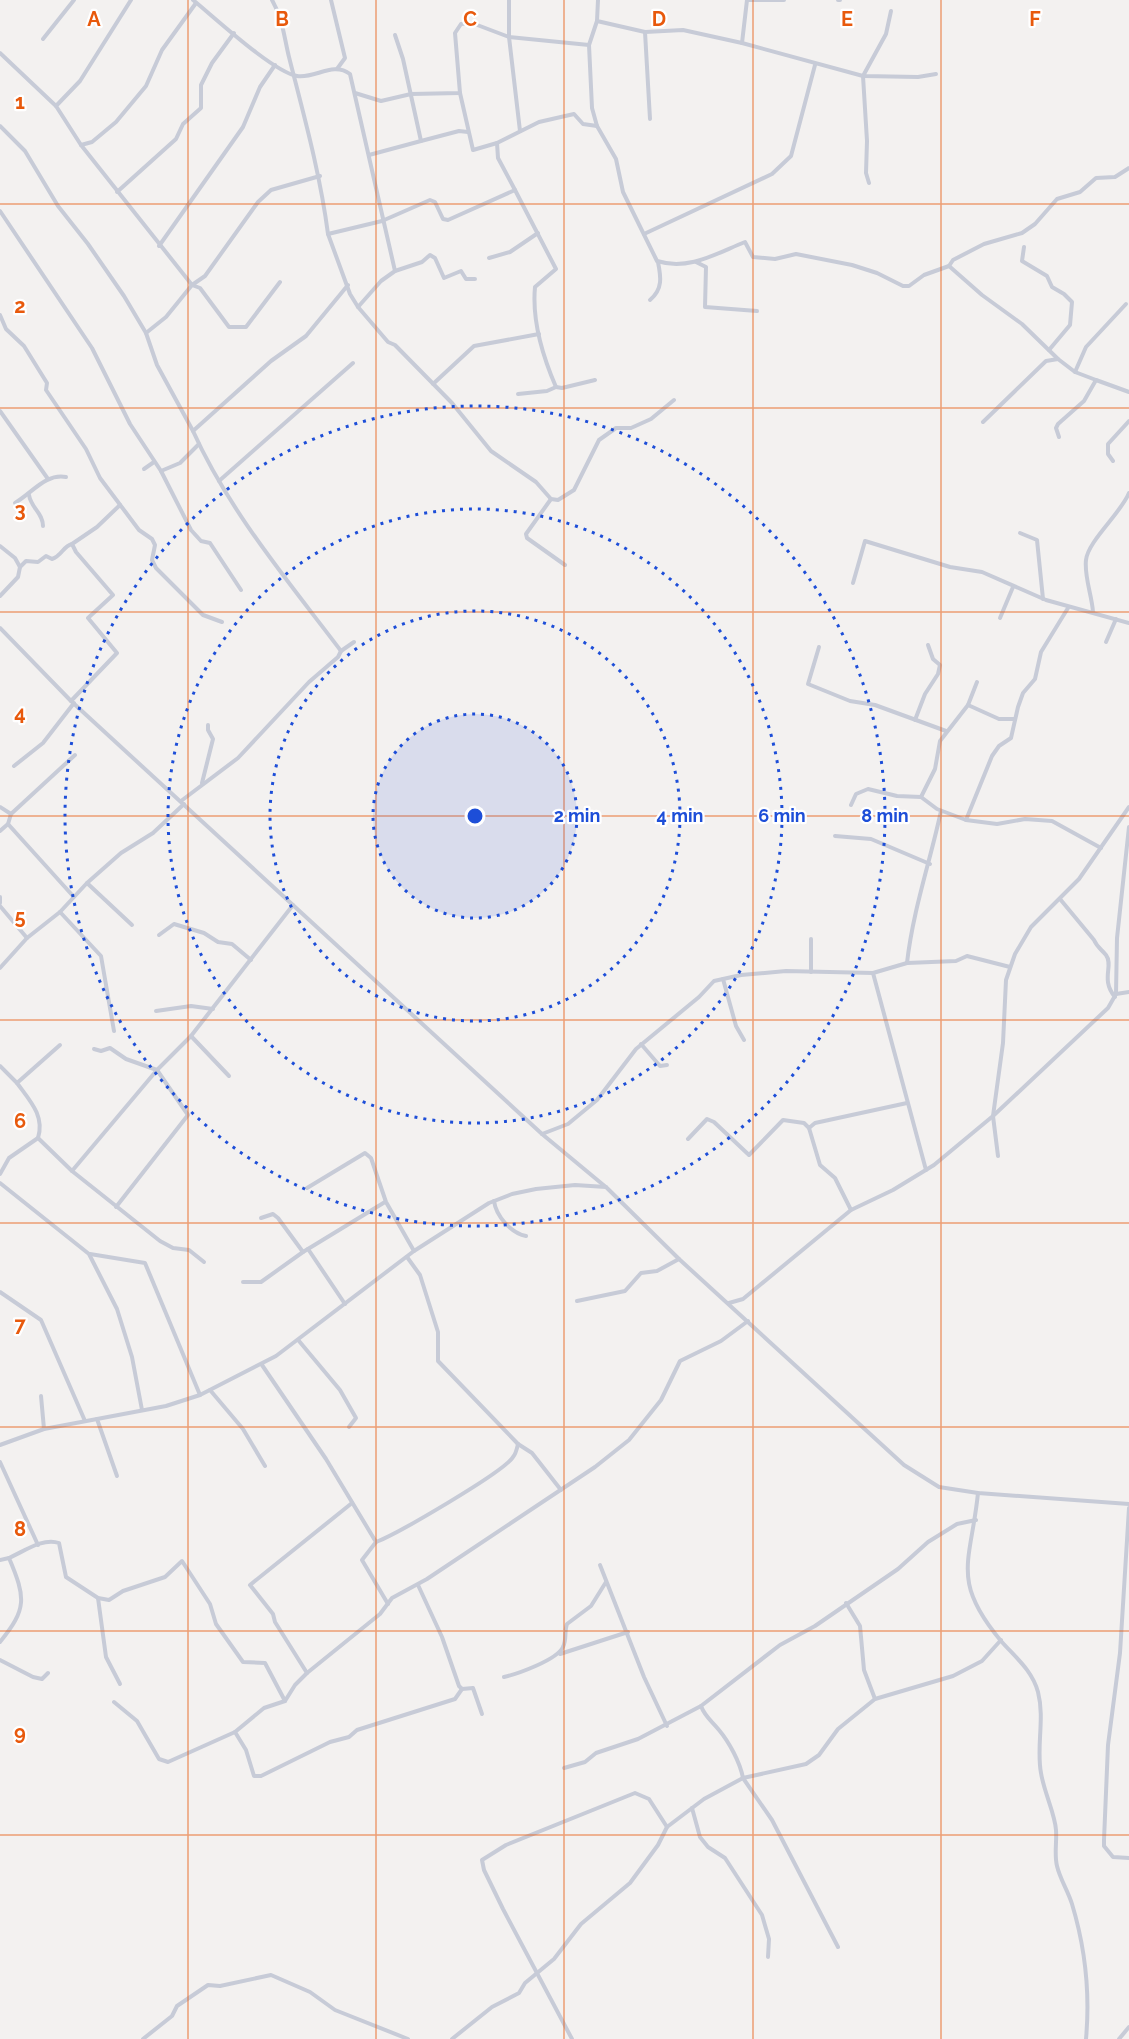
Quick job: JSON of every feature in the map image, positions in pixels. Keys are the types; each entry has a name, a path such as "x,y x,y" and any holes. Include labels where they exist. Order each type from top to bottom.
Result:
{"street":[{"path":"43,39 74,0"},
{"path":"56,106 80,81 131,0"},
{"path":"272,0 285,30 290,60 296,76 320,176 328,234 350,294 388,342 395,345 433,384 491,451 536,482 551,499 558,500 574,490 599,441 616,428 631,428 651,419 674,400"},
{"path":"331,0 345,58 336,70"},
{"path":"509,0 509,37 520,131"},
{"path":"598,0 597,21 589,45 588,79 597,126 616,159 623,192 657,261 662,280 657,294 650,300"},
{"path":"742,43 747,0 784,0"},
{"path":"81,145 92,142 116,122 146,86 162,50 194,1 275,65 296,76 336,70 350,74 395,271"},
{"path":"869,183 866,173 867,141 863,76 886,34 891,11"},
{"path":"597,21 645,32 683,30 742,43 815,65 863,76 918,77 936,74"},
{"path":"589,45 509,37 472,23 461,24 454,33 460,93 473,150 497,143 539,122 574,114 583,124 597,126"},
{"path":"645,32 650,118"},
{"path":"117,192 176,139 183,124 201,108 199,94 201,86 212,63 234,33"},
{"path":"395,35 421,141"},
{"path":"0,53 56,106 81,145 159,246 192,285 201,288 229,327 246,327 280,282"},
{"path":"159,246 243,127 260,87 275,65"},
{"path":"644,234 771,174 791,156 815,65"},
{"path":"354,92 381,101 411,94 460,93"},
{"path":"0,126 25,151 58,206 88,244 146,333 157,365 219,481 245,522 341,651"},
{"path":"369,155 459,131 468,132"},
{"path":"497,143 498,158 556,269 535,287 534,301 539,334 556,387"},
{"path":"695,262 726,253 745,242 753,257 776,259 795,254 852,265 877,273 903,286 909,286 924,274 949,266 952,260 984,244 1022,233 1035,224 1057,199 1080,192 1096,178 1115,177 1129,168"},
{"path":"146,333 166,317 192,285 205,276 264,196 272,190 320,176"},
{"path":"328,234 382,221 430,200 435,202 443,219 448,220 515,190"},
{"path":"0,211 92,348 130,424 161,471 191,530 201,541 210,543 241,590"},
{"path":"489,258 510,252 538,233"},
{"path":"1024,246 1022,261 1047,276 1052,287 1065,294 1072,303 1070,325 1049,350"},
{"path":"358,307 381,281 395,271 433,256 444,278 460,271 466,279 476,279"},
{"path":"657,261 678,264 701,262 706,267 705,307 757,311"},
{"path":"949,266 982,295 1022,324 1075,372 1129,392"},
{"path":"193,431 271,362 306,336 348,285"},
{"path":"1075,372 1086,347 1126,304"},
{"path":"0,315 6,329 24,346 47,384 46,390 86,449 100,478 139,530 152,539 154,545 152,560 156,568 203,615 222,622"},
{"path":"433,384 474,346 539,334"},
{"path":"983,422 1046,360 1058,358"},
{"path":"219,481 353,363"},
{"path":"1059,437 1056,428 1058,424 1084,401 1096,380"},
{"path":"518,394 547,391 556,387 562,388 595,381"},
{"path":"0,411 48,478"},
{"path":"1113,461 1108,454 1108,444 1129,421"},
{"path":"161,471 180,463 199,444"},
{"path":"144,469 154,462"},
{"path":"15,503 29,495 48,478 56,475 66,477"},
{"path":"1093,612 1086,559 1106,526 1124,506 1129,493"},
{"path":"29,495 32,505 40,513 42,526"},
{"path":"551,499 526,534 527,538 565,565"},
{"path":"0,596 18,577 20,567 26,561 38,562 46,556 52,559 61,556 68,545 97,527 120,505"},
{"path":"1020,534 1037,540 1043,599"},
{"path":"854,583 865,542 950,567 982,572 1013,587 1068,608 1093,612 1129,623"},
{"path":"14,766 43,743 73,702 117,653 88,618 113,595 76,552 72,544"},
{"path":"0,546 15,558 20,567"},
{"path":"1000,618 1013,587"},
{"path":"966,820 992,756 999,746 1011,738 1023,693 1035,679 1041,652 1068,608"},
{"path":"1106,642 1116,619"},
{"path":"0,628 73,702 182,803 542,1134 607,1188 679,1259 904,1465 939,1487 978,1493 1129,1506 1120,1653 1108,1745 1104,1840 1107,1852 1113,1857 1129,1858"},
{"path":"0,968 27,938 60,912 87,882 121,854 153,833 202,784 217,777 238,758 309,682 338,657 341,651 354,642"},
{"path":"915,720 925,694 938,674 940,666 933,659 928,645"},
{"path":"819,647 808,684 850,701 875,705 946,731"},
{"path":"921,797 935,769 940,741 968,705 977,682"},
{"path":"968,705 999,719 1015,718"},
{"path":"202,784 213,739 208,730 208,724"},
{"path":"0,831 8,824 11,814 75,755"},
{"path":"851,805 856,794 868,789 897,796 921,797 941,811 966,820 997,824 1024,819 1052,821 1101,848"},
{"path":"0,807 11,814"},
{"path":"998,1156 993,1116 1003,1043 1006,980 1010,967 1018,947 1031,927 1079,879 1129,807"},
{"path":"907,963 912,922 930,864 941,811"},
{"path":"8,824 73,896"},
{"path":"729,1304 743,1299 851,1210 926,1170 993,1116 1098,1019 1115,996 1117,938 1129,827"},
{"path":"835,836 871,839 930,864"},
{"path":"87,882 132,925"},
{"path":"0,897 0,904 27,938"},
{"path":"1060,899 1094,940 1096,948 1106,955 1109,965 1106,980 1115,996"},
{"path":"72,1171 157,1070 191,1036 293,904"},
{"path":"60,912 101,956 114,1031"},
{"path":"159,935 174,924 204,933 218,942 232,944 251,960"},
{"path":"812,939 812,972"},
{"path":"542,1134 567,1124 597,1100 641,1044 699,998 714,981 756,973 873,974 907,963 956,961 967,956 1010,967"},
{"path":"873,974 926,1170"},
{"path":"723,979 736,1026 744,1040"},
{"path":"1115,996 1129,992"},
{"path":"156,1011 191,1006 213,1009"},
{"path":"191,1036 229,1076"},
{"path":"641,1044 660,1066 667,1065"},
{"path":"17,1083 60,1045"},
{"path":"94,1049 101,1051 111,1048 126,1059 157,1070 188,1115 116,1207"},
{"path":"0,1066 17,1083 39,1114 41,1127 38,1138 9,1158 0,1174"},
{"path":"809,1128 815,1123 907,1103"},
{"path":"688,1139 699,1124 707,1119 714,1122 749,1155 783,1120 804,1123 809,1128 820,1165 835,1178 851,1210"},
{"path":"38,1138 72,1171 160,1241 173,1248 189,1250 204,1262"},
{"path":"307,1188 365,1153 371,1158 386,1202 414,1251"},
{"path":"0,1183 89,1254 117,1309 132,1357 142,1410"},
{"path":"0,1445 44,1429 142,1410 200,1395 262,1365 299,1341 414,1251 494,1201 512,1194 557,1186 607,1188"},
{"path":"494,1201 495,1208 506,1223 519,1235 526,1236"},
{"path":"243,1282 261,1282 303,1252 386,1202"},
{"path":"261,1218 273,1214 278,1218 303,1252"},
{"path":"309,1249 345,1304"},
{"path":"89,1254 145,1263 200,1395"},
{"path":"407,1257 420,1275 438,1332 438,1361 518,1444 532,1453 561,1490"},
{"path":"577,1301 625,1291 641,1273 657,1271 679,1259"},
{"path":"0,1292 41,1320 85,1421"},
{"path":"738,1312 743,1299"},
{"path":"114,1702 137,1721 149,1744 163,1762 168,1762 235,1732 264,1708 285,1701 295,1685 380,1614 392,1598 418,1585 561,1490 629,1440 660,1400 680,1361 721,1341 748,1321"},
{"path":"299,1341 340,1390 356,1418 349,1427"},
{"path":"262,1365 376,1542"},
{"path":"210,1390 243,1430 265,1467"},
{"path":"41,1396 44,1429"},
{"path":"97,1419 117,1476"},
{"path":"388,1604 362,1560 376,1542 393,1536 488,1476 513,1458 518,1444"},
{"path":"0,1462 38,1545"},
{"path":"978,1493 976,1520 966,1558 967,1580 973,1598 1001,1640 1028,1670 1038,1692 1042,1730 1040,1770 1045,1798 1056,1829 1054,1849 1057,1868 1068,1891 1077,1920 1088,2011 1086,2039"},
{"path":"308,1673 279,1630 273,1614 250,1585 352,1503"},
{"path":"564,1768 585,1762 596,1752 638,1739 668,1726 701,1706 774,1650 815,1626 898,1569 940,1534 957,1524 976,1520"},
{"path":"0,1560 48,1541 59,1543 66,1577 98,1598 109,1600 123,1591 165,1576 182,1561 210,1604 216,1624 235,1653 243,1662 265,1663 285,1701"},
{"path":"0,1642 20,1616 22,1600 9,1558"},
{"path":"600,1565 644,1677 668,1726"},
{"path":"559,1654 564,1645 567,1624 591,1606 607,1581"},
{"path":"418,1585 462,1689"},
{"path":"98,1598 106,1657 120,1684"},
{"path":"846,1603 860,1626 864,1670 875,1699"},
{"path":"504,1677 519,1674 559,1654 628,1632"},
{"path":"452,2039 492,2007 519,1993 538,1972 554,1959 581,1924 630,1882 658,1845 667,1827 692,1808 743,1778 806,1764 819,1755 838,1729 875,1699 953,1677 982,1661 1001,1640"},
{"path":"0,1660 33,1677 42,1679 48,1673"},
{"path":"235,1732 246,1750 254,1776 261,1776 330,1742 350,1737 357,1730 455,1699 462,1689 473,1688 482,1714"},
{"path":"701,1706 704,1715 719,1731 731,1750 743,1778 772,1820 838,1947"},
{"path":"572,2039 503,1909 484,1870 482,1860 506,1845 635,1793 649,1799 667,1827"},
{"path":"692,1808 700,1837 708,1847 725,1858 762,1915 769,1939 768,1957"},
{"path":"143,2039 172,2016 177,2006 208,1985 220,1986 271,1975 310,1992 335,2010 408,2039"},
{"path":"1119,2039 1129,2027"}]}
